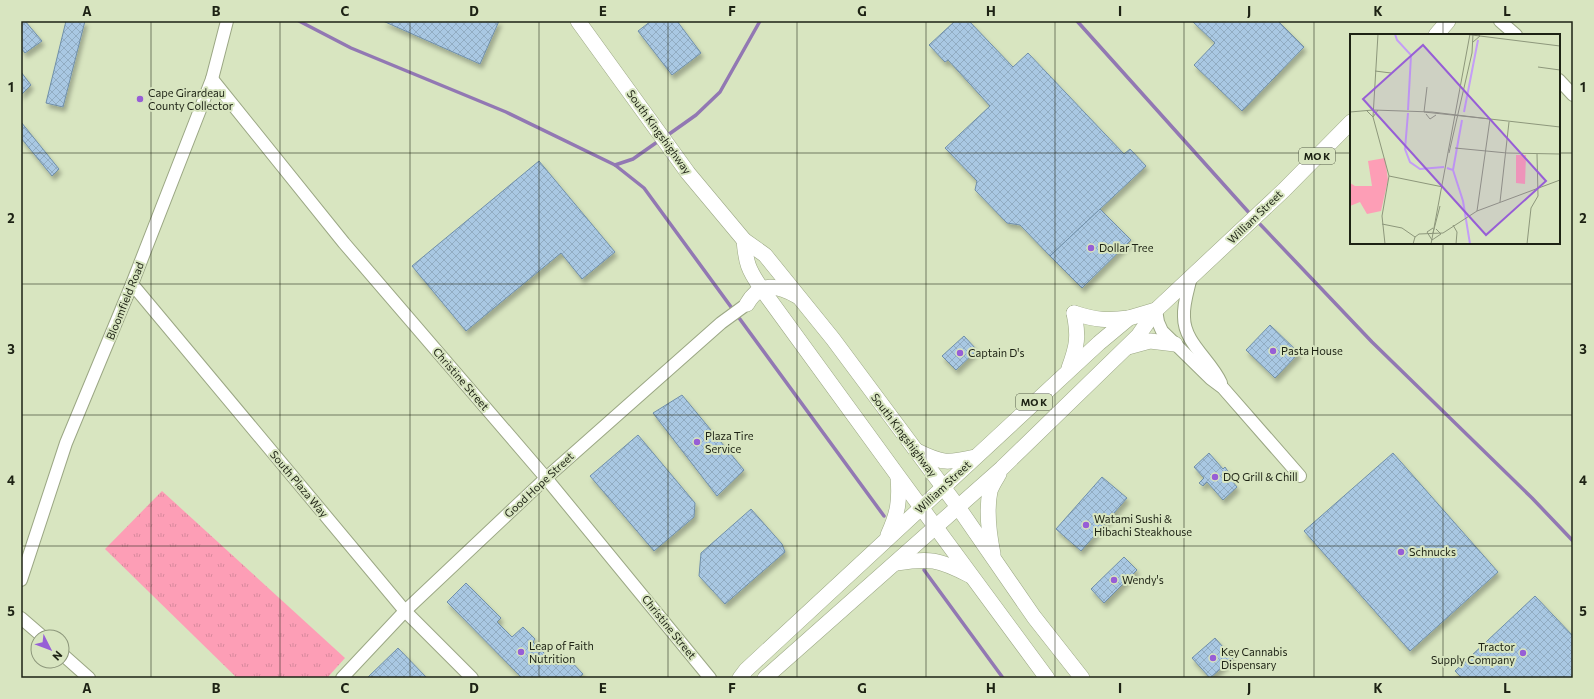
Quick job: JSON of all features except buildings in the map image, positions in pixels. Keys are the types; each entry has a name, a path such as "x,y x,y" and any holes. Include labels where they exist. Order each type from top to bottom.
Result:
{"main road":[{"name":"South Kingshighway","path":"578,21 688,173 744,240 766,254 834,340 958,507 1034,616 1082,678"},
{"path":"1435,34 1437,21"},
{"path":"1436,34 1448,21"},
{"name":"William Street","path":"765,678 1002,468 1138,336 1156,310 1284,190 1350,123"},
{"path":"744,240 746,261 752,275 921,508 1047,678"},
{"path":"747,304 750,299 762,288 780,288 800,297"},
{"path":"747,304 756,304 777,310"},
{"name":"William Street","path":"740,678 746,670 976,456 1129,318 1156,310"},
{"path":"1068,372 1076,348 1077,329 1074,313 1090,318 1109,321 1129,318"},
{"path":"1127,347 1150,341 1175,344"},
{"path":"916,450 935,460 952,462 976,456"},
{"path":"994,560 989,533 988,512 990,490 1002,468"},
{"path":"886,540 896,518 900,496 898,476"},
{"path":"896,563 935,560 950,565 972,577"}],"street":[{"name":"Bloomfield Road","path":"21,580 66,443 132,284 212,78 227,21"},
{"path":"1500,21 1515,34"},
{"name":"Christine Street","path":"212,78 344,242 546,478 710,678"},
{"path":"1560,81 1573,94"},
{"path":"1191,277 1185,305 1185,325 1194,344 1218,375 1223,388"},
{"name":"South Plaza Way","path":"132,284 405,611 472,678"},
{"name":"Good Hope Street","path":"342,678 405,611 546,478 721,323 747,304"},
{"path":"1156,310 1158,322 1162,331 1211,379 1223,388 1300,476"},
{"path":"21,618 34,629"},
{"path":"70,661 89,678"}],"green space":[{"path":"162,491 345,658 327,678 237,678 105,549"}],"waterway":[{"path":"299,21 351,48 506,112 615,165 633,159 660,140"},
{"path":"665,137 696,115 720,92 760,21"},
{"path":"1077,21 1252,216"},
{"path":"615,165 644,188 884,516"},
{"path":"1256,220 1372,342 1532,498 1573,541"},
{"path":"924,570 1003,678"}],"place":[{"name":"Cape Girardeau County Collector","path":"140,99"},
{"name":"Dollar Tree","path":"1091,248"},
{"name":"Pasta House","path":"1273,351"},
{"name":"Captain D's","path":"960,353"},
{"name":"Plaza Tire Service","path":"697,442"},
{"name":"DQ Grill & Chill","path":"1215,477"},
{"name":"Watami Sushi & Hibachi Steakhouse","path":"1086,525"},
{"name":"Schnucks","path":"1401,552"},
{"name":"Wendy's","path":"1114,580"},
{"name":"Leap of Faith Nutrition","path":"521,652"},
{"name":"Tractor Supply Company","path":"1523,653"},
{"name":"Key Cannabis Dispensary","path":"1213,658"}]}
